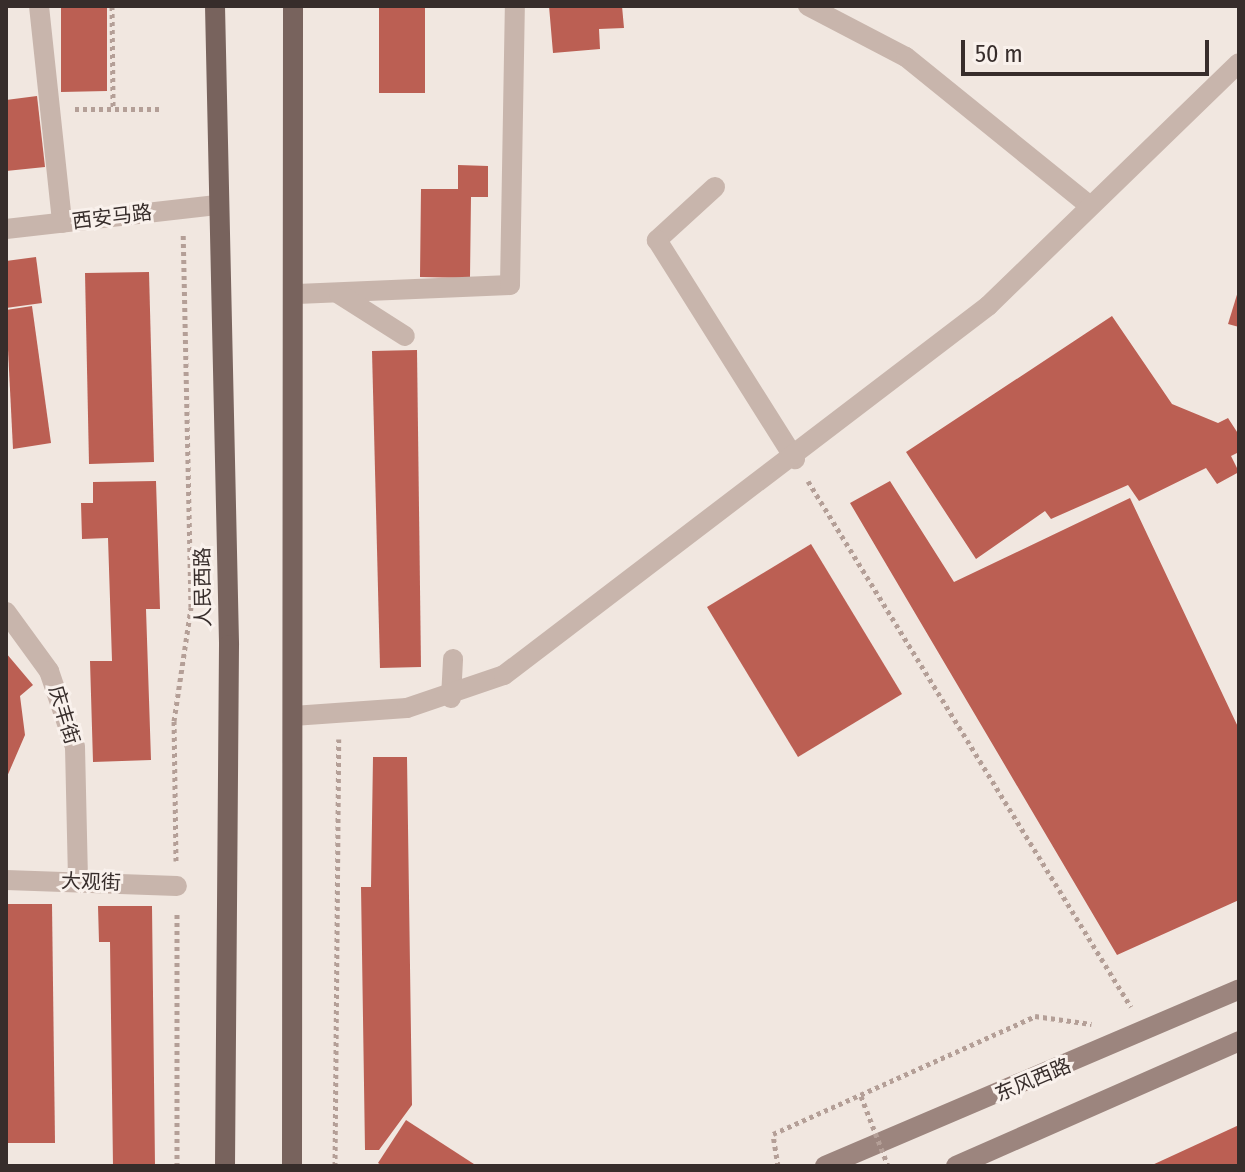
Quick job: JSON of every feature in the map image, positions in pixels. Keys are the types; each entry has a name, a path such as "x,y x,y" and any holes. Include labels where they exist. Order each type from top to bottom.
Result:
{"main road":[{"name":"人民西路","path":"215,6 229,645 225,1166"},
{"path":"292,1166 297,294 293,6"},
{"name":"东风西路","path":"825,1166 1147,1032 1239,989"},
{"path":"956,1166 1239,1041"}],"street":[{"path":"39,6 62,223"},
{"path":"297,294 510,285 515,6"},
{"path":"808,6 906,57 1089,205"},
{"path":"293,716 340,715 451,698 504,675 795,459 988,306 1239,63"},
{"path":"715,187 657,240 795,459"},
{"name":"西安马路","path":"6,229 217,205"},
{"path":"339,294 405,336"},
{"name":"庆丰街","path":"6,612 49,671 75,747 78,881"},
{"path":"451,698 453,659"},
{"name":"大观街","path":"6,880 177,886"}],"path":[{"path":"112,6 113,109"},
{"path":"50,109 161,109"},
{"path":"177,1166 174,721 191,607 182,209"},
{"path":"795,459 1147,1032"},
{"path":"335,1166 340,715"},
{"path":"778,1166 773,1134 1035,1016"},
{"path":"861,1096 888,1166"}],"building":[{"path":"61,6 107,6 107,91 61,92"},
{"path":"379,6 425,6 425,93 379,93"},
{"path":"549,6 622,6 624,28 599,29 600,49 553,53"},
{"path":"37,96 45,167 6,171 6,100"},
{"path":"458,165 488,166 488,197 471,197 470,278 420,277 421,189 458,189"},
{"path":"36,257 42,303 6,308 6,261"},
{"path":"149,272 154,462 89,464 85,273"},
{"path":"1239,288 1239,327 1228,324"},
{"path":"32,306 51,443 13,449 6,310"},
{"path":"1112,316 1172,404 1218,423 1228,418 1239,435 1239,452 1231,456 1239,472 1217,484 1206,468 1139,501 1128,485 1051,519 1045,511 976,559 906,452"},
{"path":"417,350 421,667 380,668 372,351"},
{"path":"156,481 160,609 146,609 151,760 93,762 90,661 112,661 108,538 82,539 81,503 93,503 93,482"},
{"path":"890,481 954,582 1130,498 1239,729 1239,900 1117,955 850,503"},
{"path":"811,544 902,694 798,757 707,607"},
{"path":"6,653 33,685 20,696 25,735 6,779"},
{"path":"373,757 407,757 412,1105 379,1150 365,1150 361,887 371,887"},
{"path":"6,904 52,904 55,1143 6,1143"},
{"path":"98,906 152,906 155,1166 113,1166 110,942 99,942"},
{"path":"406,1120 477,1166 383,1166 378,1163"},
{"path":"1239,1125 1239,1166 1150,1166"}]}
